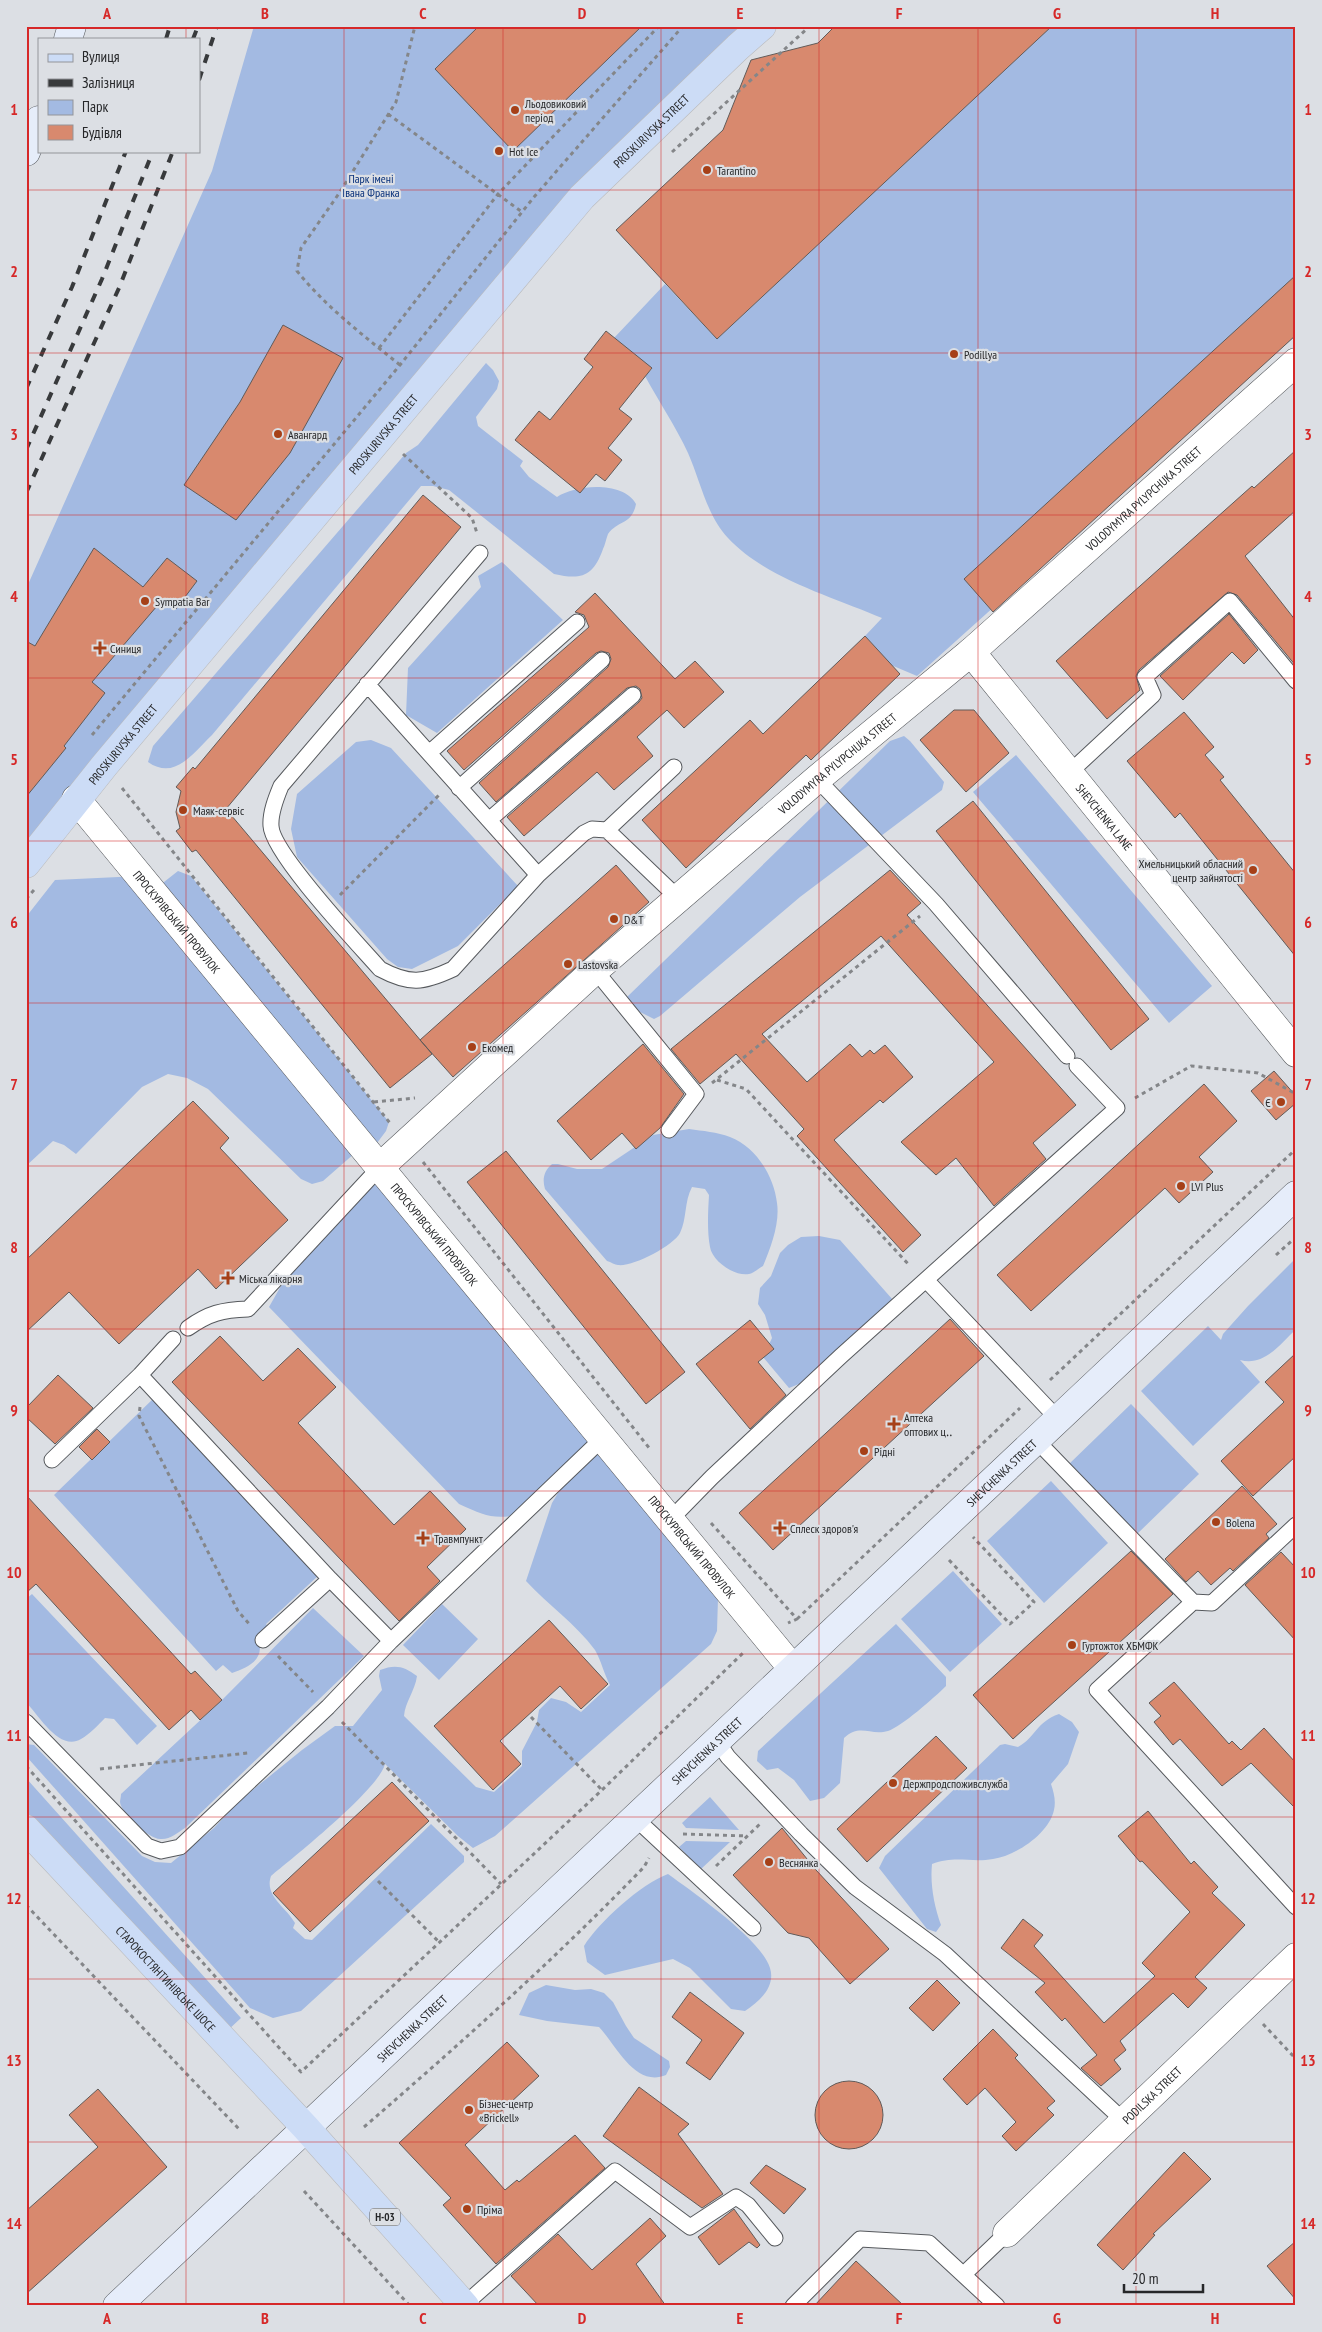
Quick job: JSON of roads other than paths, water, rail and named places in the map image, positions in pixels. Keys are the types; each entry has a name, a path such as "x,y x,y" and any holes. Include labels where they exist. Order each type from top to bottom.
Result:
{"main road":[{"path":"68,38 72,26"},
{"name":"PROSKURIVSKA STREET","path":"26,864 76,799 582,197 762,26"},
{"path":"26,152 38,122"},
{"name":"SHEVCHENKA STREET","path":"117,2306 1296,1195"},
{"name":"СТАРОКОСТЯНТИНІВСЬКЕ ШОСЕ","path":"26,1829 306,2128"},
{"name":"Н-03","path":"306,2128 465,2305"}],"street":[{"name":"VOLODYMYRA PYLYPCHUKA STREET","path":"380,1167 595,970 817,779 971,652 1296,362"},
{"name":"SHEVCHENKA LANE","path":"971,652 1296,1054"},
{"name":"ПРОСКУРІВСЬКИЙ ПРОВУЛОК","path":"76,799 793,1669"},
{"name":"PODILSKA STREET","path":"1007,2233 1296,1957"}],"lane":[{"path":"480,553 281,786 274,806 270,827 283,856 380,969 398,979 419,981 434,978 453,969 538,876 584,832 592,829 607,830 678,898"},
{"path":"1069,773 1153,694 1145,677 1230,601 1296,681"},
{"path":"429,753 577,622"},
{"path":"456,784 602,660"},
{"path":"367,684 538,876"},
{"path":"489,820 633,695"},
{"path":"607,830 674,767"},
{"path":"670,1520 712,1477 834,1363 1117,1108 1072,1061 936,904 817,779"},
{"path":"595,970 696,1094 669,1130"},
{"path":"188,1328 206,1315 230,1310 248,1310 380,1167"},
{"path":"927,1281 1058,1419"},
{"path":"52,1460 140,1375 173,1340"},
{"path":"140,1375 330,1579 391,1641"},
{"path":"26,1722 77,1772 147,1846 161,1851 180,1847 328,1708 391,1641 603,1438"},
{"path":"1036,1440 1192,1602"},
{"path":"1296,1525 1212,1602 1192,1602 1097,1690 1296,1907"},
{"path":"263,1640 330,1579"},
{"path":"717,1741 728,1757 855,1887 946,1954 1124,2121"},
{"path":"635,1818 753,1928"},
{"path":"465,2305 615,2171 690,2227 736,2197 748,2205 775,2238"},
{"path":"964,2274 1007,2233"},
{"path":"793,2306 860,2239 928,2243 964,2274 996,2306"}],"railway":[{"path":"166,38 170,26"},
{"path":"193,38 198,26"},
{"path":"200,77 217,26"},
{"path":"26,389 72,287 126,152"},
{"path":"26,450 102,279 153,152"},
{"path":"26,493 119,288 173,152"}],"place":[{"name":"Льодовиковий період","path":"515,110"},
{"name":"Hot Ice","path":"499,151"},
{"name":"Tarantino","path":"707,170"},
{"name":"Podillya","path":"954,354"},
{"name":"Авангард","path":"278,434"},
{"name":"Sympatia Bar","path":"145,601"},
{"name":"Синиця","path":"100,648"},
{"name":"Маяк-сервіс","path":"183,810"},
{"name":"Хмельницький обласний центр зайнятості","path":"1253,870"},
{"name":"D&T","path":"614,919"},
{"name":"Lastovska","path":"568,964"},
{"name":"Екомед","path":"472,1047"},
{"name":"Є","path":"1281,1102"},
{"name":"LVI Plus","path":"1181,1186"},
{"name":"Міська лікарня","path":"228,1278"},
{"name":"Аптека оптових ц‥","path":"894,1424"},
{"name":"Рідні","path":"864,1451"},
{"name":"Bolena","path":"1216,1522"},
{"name":"Сплеск здоров'я","path":"780,1528"},
{"name":"Травмпункт","path":"423,1538"},
{"name":"Гуртожток ХБМФК","path":"1072,1645"},
{"name":"Держпродспоживслужба","path":"893,1783"},
{"name":"Веснянка","path":"769,1862"},
{"name":"Бізнес-центр «Brickell»","path":"469,2110"},
{"name":"Пріма","path":"467,2209"}],"park label":[{"name":"Парк імені Івана Франка","path":"371,185"}]}
